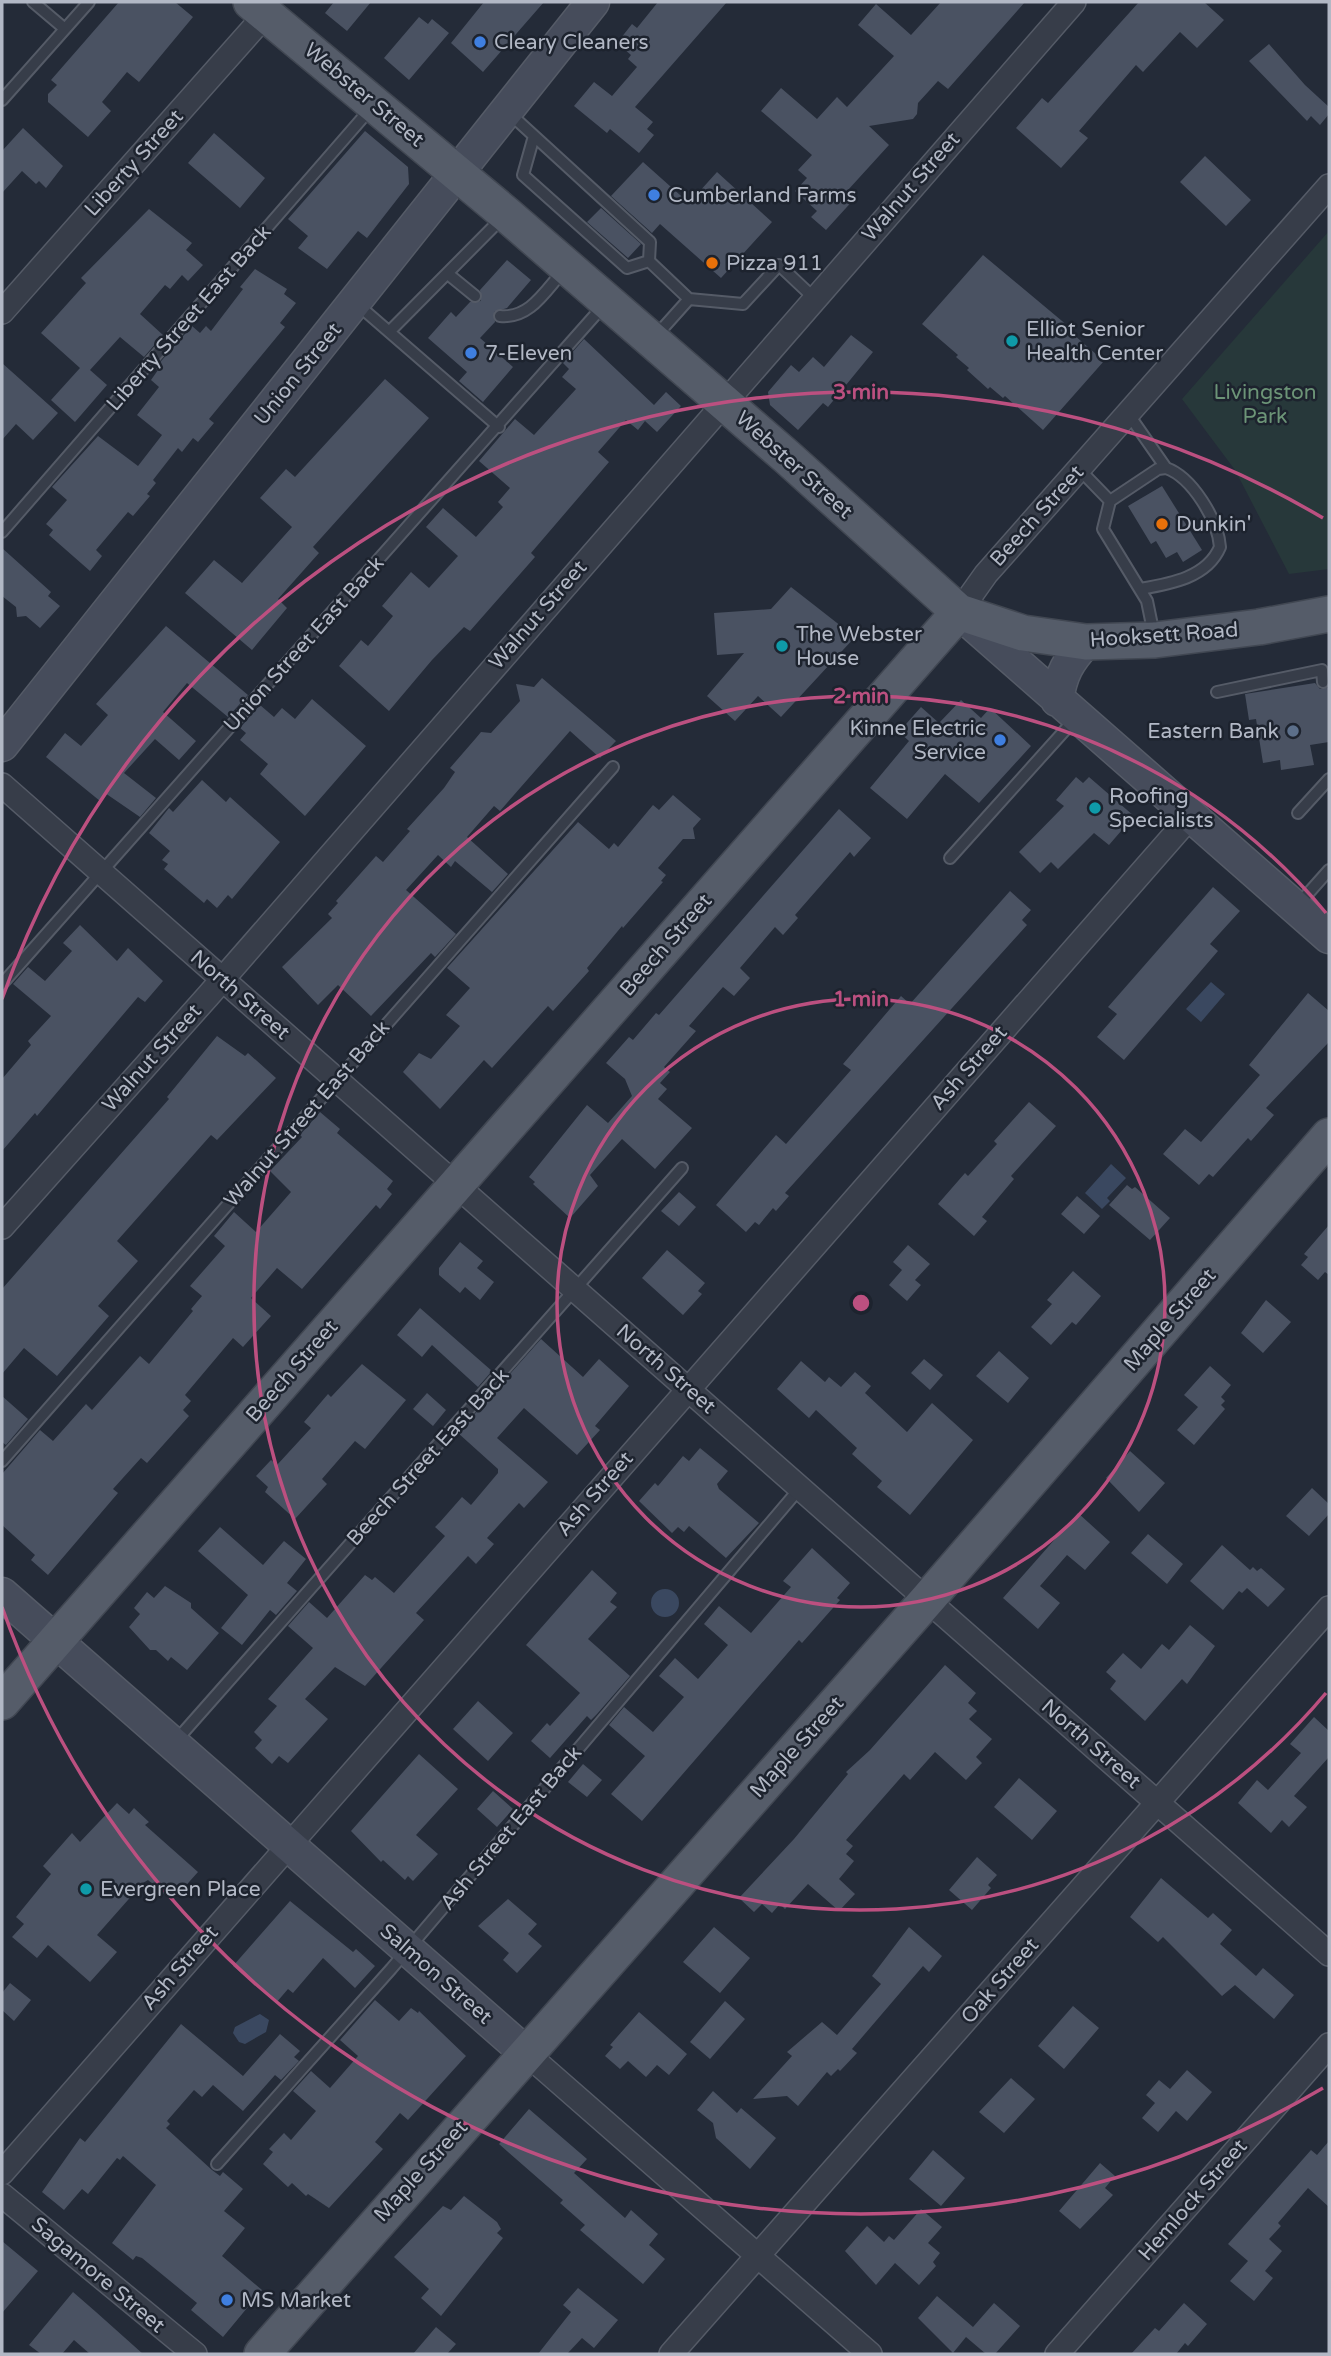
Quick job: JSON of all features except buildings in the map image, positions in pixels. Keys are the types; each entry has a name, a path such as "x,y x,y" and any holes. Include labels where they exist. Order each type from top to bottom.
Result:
{"main road":[{"name":"Webster Street","path":"258,8 506,214 725,403 958,612"},
{"name":"Hooksett Road","path":"958,612 1023,633 1086,642 1155,640 1259,627 1329,614"},
{"name":"Beech Street","path":"2,1702 958,612"},
{"name":"Maple Street","path":"262,2354 927,1600 1329,1136"}],"street":[{"name":"Union Street","path":"2,746 593,2"},
{"name":"Walnut Street","path":"2,1227 222,979 1074,2"},
{"name":"Liberty Street","path":"2,312 258,8"},
{"name":"Beech Street","path":"958,612 986,574 1329,187"},
{"name":"Webster Street","path":"958,612 1329,937"},
{"path":"1067,708 1060,678 1069,660 1086,642"},
{"name":"North Street","path":"2,785 1329,1954"},
{"name":"Ash Street","path":"2,2173 1190,817"},
{"name":"Salmon Street","path":"2,1594 870,2354"},
{"name":"Oak Street","path":"671,2354 1329,1608"},
{"name":"Hemlock Street","path":"1056,2354 1329,2045"},
{"name":"Sagamore Street","path":"2,2195 195,2354"}],"lane":[{"path":"33,2 65,29"},
{"path":"2,100 89,2"},
{"name":"Liberty Street East Back","path":"2,532 375,103"},
{"path":"507,111 650,242 649,261"},
{"path":"534,136 523,175 627,268 649,261"},
{"path":"391,330 506,214"},
{"path":"649,261 690,299 743,304 779,265 814,298"},
{"path":"500,316 514,317 526,313 566,267"},
{"path":"448,274 475,296"},
{"path":"651,341 690,299"},
{"path":"355,302 391,330 499,427"},
{"name":"Union Street East Back","path":"2,984 499,427 606,303"},
{"path":"1129,415 1166,468"},
{"path":"1140,589 1186,578 1213,559 1220,547 1217,528 1190,487 1176,471 1166,468 1158,469 1110,500 1103,529 1150,610 1155,640"},
{"path":"1079,469 1110,500"},
{"path":"1217,692 1322,670 1323,682"},
{"path":"950,858 1067,708"},
{"name":"Walnut Street East Back","path":"2,1461 613,767"},
{"path":"1298,813 1329,779"},
{"path":"1295,908 1329,870"},
{"name":"Beech Street East Back","path":"172,1745 682,1168"},
{"name":"Ash Street East Back","path":"217,2164 408,1949 800,1488"}],"green space":[{"name":"Livingston Park","path":"1329,231 1329,569 1289,574 1235,470 1182,399"}],"water":[{"path":"1211,982 1225,994 1201,1022 1186,1009"},
{"path":"1111,1164 1126,1178 1107,1198 1110,1201 1102,1209 1085,1193"},
{"path":"665,1589 675,1593 679,1603 675,1613 665,1617 655,1613 651,1603 655,1593"},
{"path":"260,2014 269,2020 266,2032 245,2044 239,2042 233,2033 235,2027"}],"place":[{"name":"Cleary Cleaners","path":"480,42"},
{"name":"Cumberland Farms","path":"654,195"},
{"name":"Pizza 911","path":"712,263"},
{"name":"Elliot Senior Health Center","path":"1012,341"},
{"name":"7-Eleven","path":"471,353"},
{"name":"Dunkin'","path":"1162,524"},
{"name":"The Webster House","path":"782,646"},
{"name":"Eastern Bank","path":"1293,731"},
{"name":"Kinne Electric Service","path":"1000,740"},
{"name":"Roofing Specialists","path":"1095,808"},
{"name":"Evergreen Place","path":"86,1889"},
{"name":"MS Market","path":"227,2300"}]}
